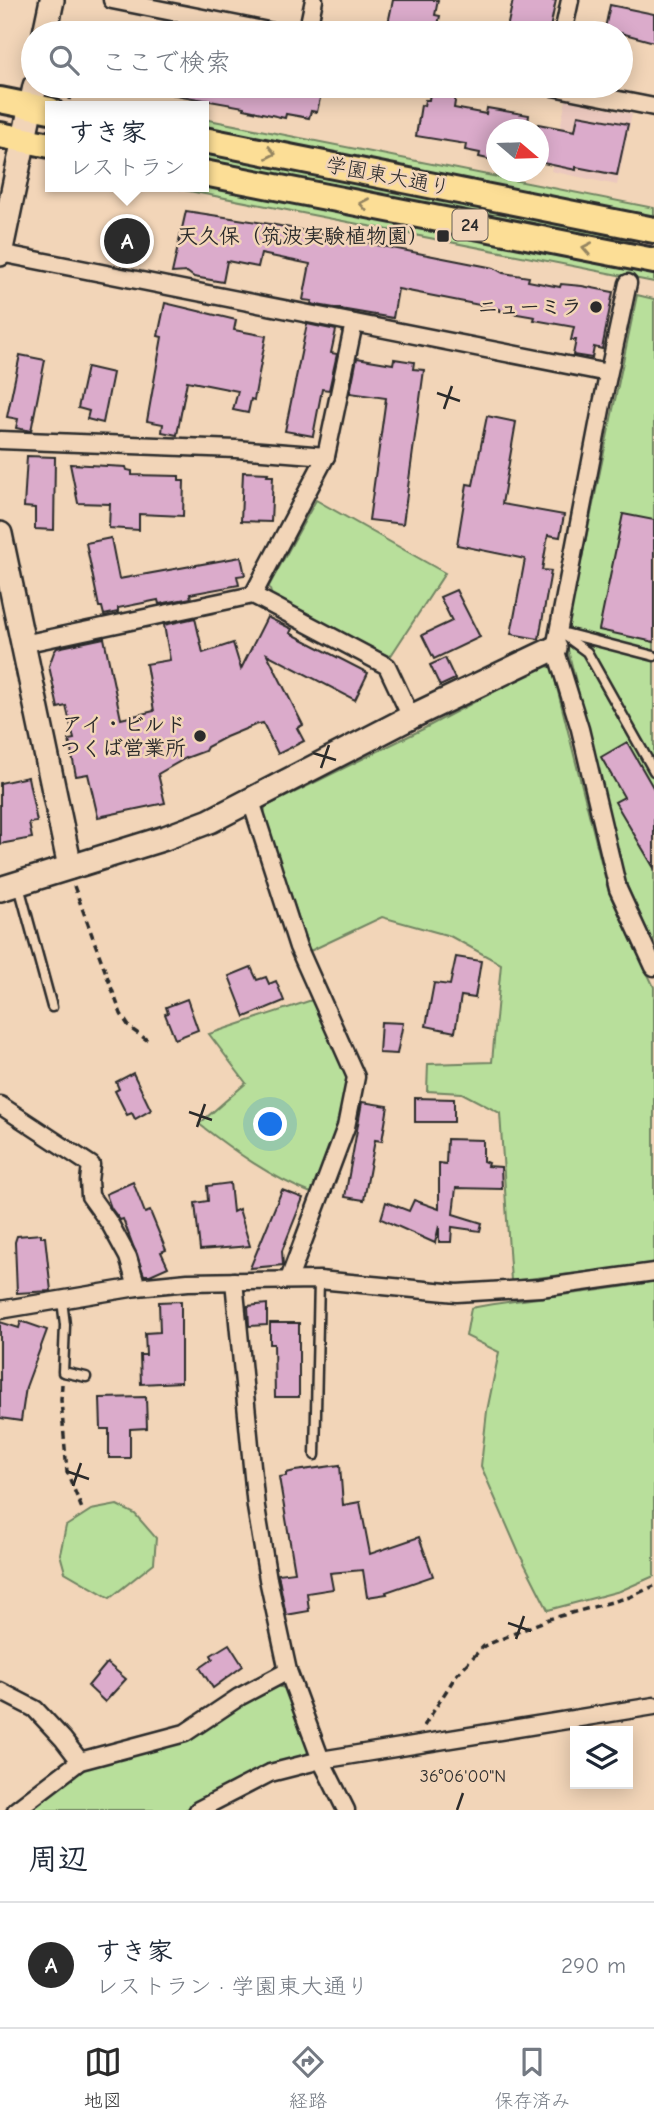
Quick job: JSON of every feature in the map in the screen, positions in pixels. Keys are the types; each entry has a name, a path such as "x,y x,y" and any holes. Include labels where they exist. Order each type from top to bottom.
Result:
{"main road":[{"path":"0,100 46,100"},
{"path":"12,137 45,144"},
{"name":"学園東大通り","path":"209,141 654,230"},
{"name":"学園東大通り","path":"209,174 654,261"}],"street":[{"path":"48,21 52,0"},
{"path":"112,0 218,21"},
{"path":"310,21 314,0"},
{"path":"566,21 570,0"},
{"path":"610,98 654,107"},
{"path":"45,101 12,137 0,254 608,373"},
{"path":"628,283 556,639 618,889 654,967"},
{"path":"253,595 327,456 354,323"},
{"path":"0,440 236,449 327,456"},
{"path":"0,534 70,867"},
{"path":"23,644 253,595 387,666 411,717"},
{"path":"9,886 165,838 209,821 251,802 556,639"},
{"path":"251,802 298,947 356,1077 346,1127 289,1279"},
{"path":"0,1105 91,1165 90,1196 110,1224 128,1257 137,1287"},
{"path":"0,1310 137,1287 188,1282 319,1280 457,1293 540,1288 654,1272"},
{"path":"234,1281 256,1507 288,1671 321,1760 346,1810"},
{"path":"16,1810 79,1761 186,1733 239,1696 288,1671"},
{"path":"0,1691 35,1710 64,1739 79,1761"},
{"path":"198,1810 270,1773 321,1760 654,1706"}],"lane":[{"path":"556,639 654,656"},
{"path":"556,639 587,652 654,771"},
{"path":"9,886 52,1007"},
{"path":"315,1455 319,1280"},
{"path":"62,1300 65,1325 64,1372 86,1377"}],"path":[{"path":"70,867 72,882 121,1014 137,1035 147,1040"},
{"path":"64,1372 61,1400 68,1472 82,1509"},
{"path":"411,1746 457,1674 484,1646 548,1619 630,1597 654,1586"}],"shaded area":[{"path":"566,100 632,114 617,185 551,171"}],"green space":[{"path":"209,120 486,175 486,182 523,182 654,208 654,218 209,130"},
{"path":"209,152 556,221 654,248 654,251 209,160"},
{"path":"209,185 654,273 654,282 195,192 209,192"},
{"path":"637,295 654,299 654,946 626,884 565,638"},
{"path":"316,500 445,573 390,657 272,597 269,586"},
{"path":"545,665 552,668 609,893 654,987 654,1264 511,1281 500,1113 462,1093 427,1091 428,1064 492,1062 501,964 450,936 382,917 310,951 264,817 265,807"},
{"path":"312,1000 350,1078 341,1130 311,1193 253,1163 199,1124 246,1083 209,1034"},
{"path":"654,1281 654,1576 620,1591 548,1610 518,1551 481,1466 487,1411 499,1352 466,1336 471,1308"},
{"path":"117,1505 135,1514 156,1538 154,1563 110,1598 65,1572 60,1554 66,1526 91,1510"},
{"path":"274,1685 288,1689 310,1748 305,1757 260,1768 185,1810 29,1810 85,1769 188,1740"}],"building":[{"path":"393,0 438,0 435,15 440,16 439,21 389,21"},
{"path":"513,0 556,0 552,21 509,21"},
{"path":"610,5 654,14 654,42 633,36 633,21 607,21"},
{"path":"193,98 320,98 317,112 311,111 309,118 286,114 285,118"},
{"path":"456,98 454,108 486,114 487,108 529,115 528,119 486,119 486,159 479,157 480,153 465,150 466,144 416,136 421,105 424,106 425,100"},
{"path":"578,115 628,124 617,175 549,164 549,126 575,131"},
{"path":"186,211 270,224 494,268 503,273 529,277 528,281 613,292 602,349 594,347 592,358 573,355 576,340 571,340 574,327 398,289 393,318 311,304 312,301 303,300 310,264 261,254 258,267 227,261 223,282 194,277 187,272 172,273"},
{"path":"114,221 146,228 139,261 108,255"},
{"path":"165,303 236,320 234,330 266,336 254,400 251,399 248,413 233,410 238,391 187,381 177,435 162,432 163,424 147,421 162,337 158,336"},
{"path":"307,324 336,330 331,353 337,354 329,390 322,389 313,436 285,431"},
{"path":"20,355 45,360 31,431 16,428 18,419 7,417"},
{"path":"357,358 393,364 394,359 414,362 413,369 424,370 403,524 369,520 386,398 350,393"},
{"path":"87,367 113,373 103,423 87,419 89,411 78,408"},
{"path":"487,416 516,422 502,504 564,515 560,537 548,535 542,570 551,571 539,639 511,634 525,559 457,545 467,484 473,485"},
{"path":"27,456 55,457 54,530 35,529 35,508 24,507"},
{"path":"70,464 126,467 132,471 132,475 179,476 179,481 184,481 183,516 139,514 139,530 109,528 110,504 78,503"},
{"path":"243,472 268,473 267,476 273,476 271,522 241,521"},
{"path":"623,514 654,520 654,642 599,630"},
{"path":"111,538 119,579 241,557 245,575 237,576 239,585 190,594 191,598 159,604 158,600 118,608 118,612 104,615 102,607 99,607 86,543"},
{"path":"456,590 480,637 434,659 422,635 452,621 440,597"},
{"path":"267,617 292,629 290,633 368,673 355,700 267,654 303,725 297,728 304,741 278,754 263,723 255,725 226,737 207,747 205,751 158,774 165,803 98,817 88,774 76,776 69,740 74,739 66,706 58,708 49,666 57,648 104,638 121,719 154,711 146,664 170,660 164,625 195,618 203,653 233,643 241,669"},
{"path":"445,658 455,679 440,686 430,665"},
{"path":"627,742 654,789 654,868 615,802 624,797 601,757"},
{"path":"28,777 37,822 29,823 32,838 0,844 0,783"},
{"path":"456,957 481,961 475,998 461,996 455,1032 426,1026 434,983 450,985"},
{"path":"251,967 257,980 266,977 269,984 276,981 284,1001 245,1017 229,976"},
{"path":"187,999 198,1030 175,1039 165,1014 168,1013 166,1007"},
{"path":"381,1022 403,1023 397,1054 379,1053"},
{"path":"133,1073 151,1110 135,1119 132,1113 127,1115 115,1091 119,1089 116,1082"},
{"path":"415,1098 454,1099 454,1122 415,1122"},
{"path":"362,1102 388,1106 382,1141 375,1140 364,1200 345,1197"},
{"path":"447,1139 483,1140 483,1161 488,1163 487,1166 501,1167 502,1189 456,1188 453,1214 482,1223 480,1231 452,1227 451,1242 439,1242 439,1226 435,1243 381,1219 386,1202 409,1211 414,1200 439,1209 439,1163 446,1164"},
{"path":"133,1182 145,1213 150,1211 166,1250 161,1252 168,1267 150,1275 144,1275 123,1219 120,1220 111,1208 106,1194"},
{"path":"230,1183 233,1212 239,1209 250,1246 200,1250 195,1203 208,1201 207,1186"},
{"path":"282,1190 303,1198 282,1251 283,1265 250,1268"},
{"path":"41,1234 41,1237 45,1237 51,1291 17,1293 17,1236"},
{"path":"181,1301 181,1382 141,1384 140,1355 146,1355 145,1333 160,1332 159,1302"},
{"path":"267,1304 267,1325 249,1326 248,1306"},
{"path":"21,1321 47,1330 26,1387 21,1421 0,1418 0,1322 19,1328"},
{"path":"270,1323 299,1323 299,1397 275,1397 274,1344 270,1344"},
{"path":"146,1397 147,1428 130,1429 130,1458 109,1458 109,1429 101,1429 100,1398"},
{"path":"340,1465 343,1505 360,1502 370,1554 419,1537 433,1576 386,1592 387,1594 367,1597 363,1570 330,1573 333,1589 307,1593 309,1611 286,1615 278,1574 295,1572 279,1477 295,1471"},
{"path":"229,1644 243,1666 213,1688 200,1668 213,1659 211,1655"},
{"path":"107,1663 126,1679 105,1702 88,1686"}],"place":[{"name":"天久保（筑波実験植物園）","path":"443,236"},
{"name":"すき家","path":"127,241"},
{"name":"ニューミラ","path":"596,307"},
{"name":"アイ・ビルド つくば営業所","path":"200,736"}]}
